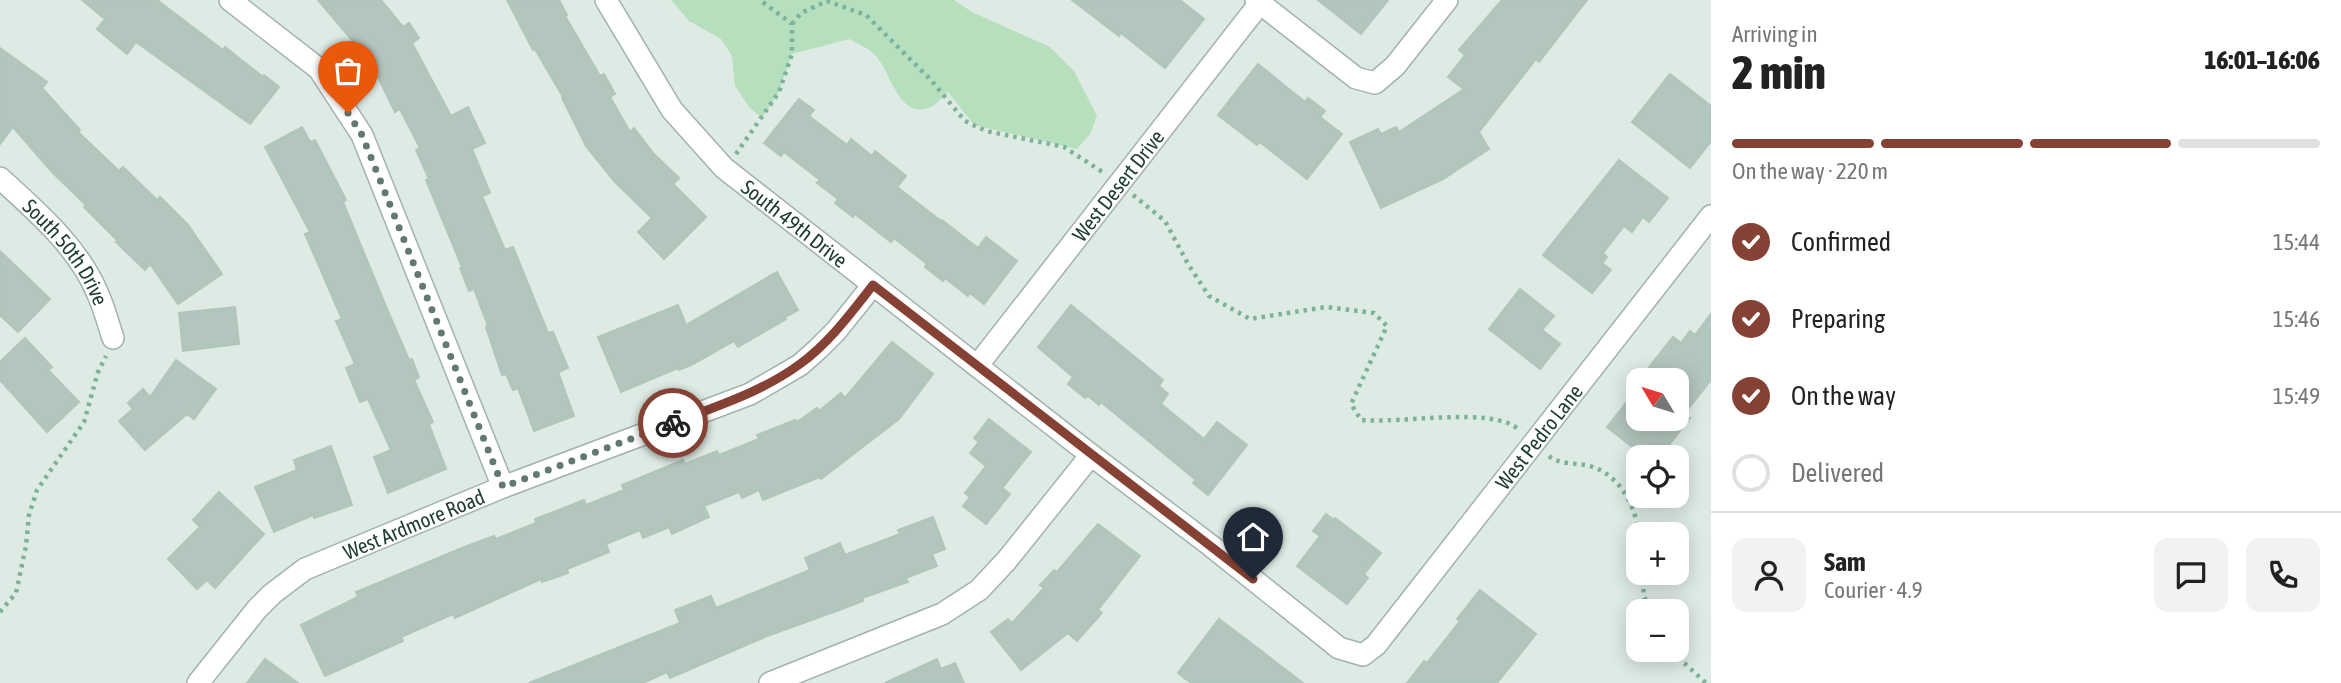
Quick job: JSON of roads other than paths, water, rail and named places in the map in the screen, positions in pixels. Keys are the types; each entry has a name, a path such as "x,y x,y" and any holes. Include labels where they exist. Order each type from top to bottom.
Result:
{"street":[{"path":"230,0 319,69 362,135 503,487"},
{"name":"South 49th Drive","path":"606,0 672,110 724,168 1339,648 1363,655"},
{"path":"1258,1 1356,78 1375,83 1395,66 1447,0"},
{"name":"West Desert Drive","path":"977,366 1258,1"},
{"name":"South 50th Drive","path":"0,178 31,206 71,249 97,290 113,338"},
{"name":"West Pedro Lane","path":"1363,655 1377,645 1711,216"},
{"name":"West Ardmore Road","path":"198,683 257,609 305,569 503,487 750,394 800,365 836,331 873,285"},
{"path":"770,683 942,614 979,590 1007,560 1091,455"}]}
